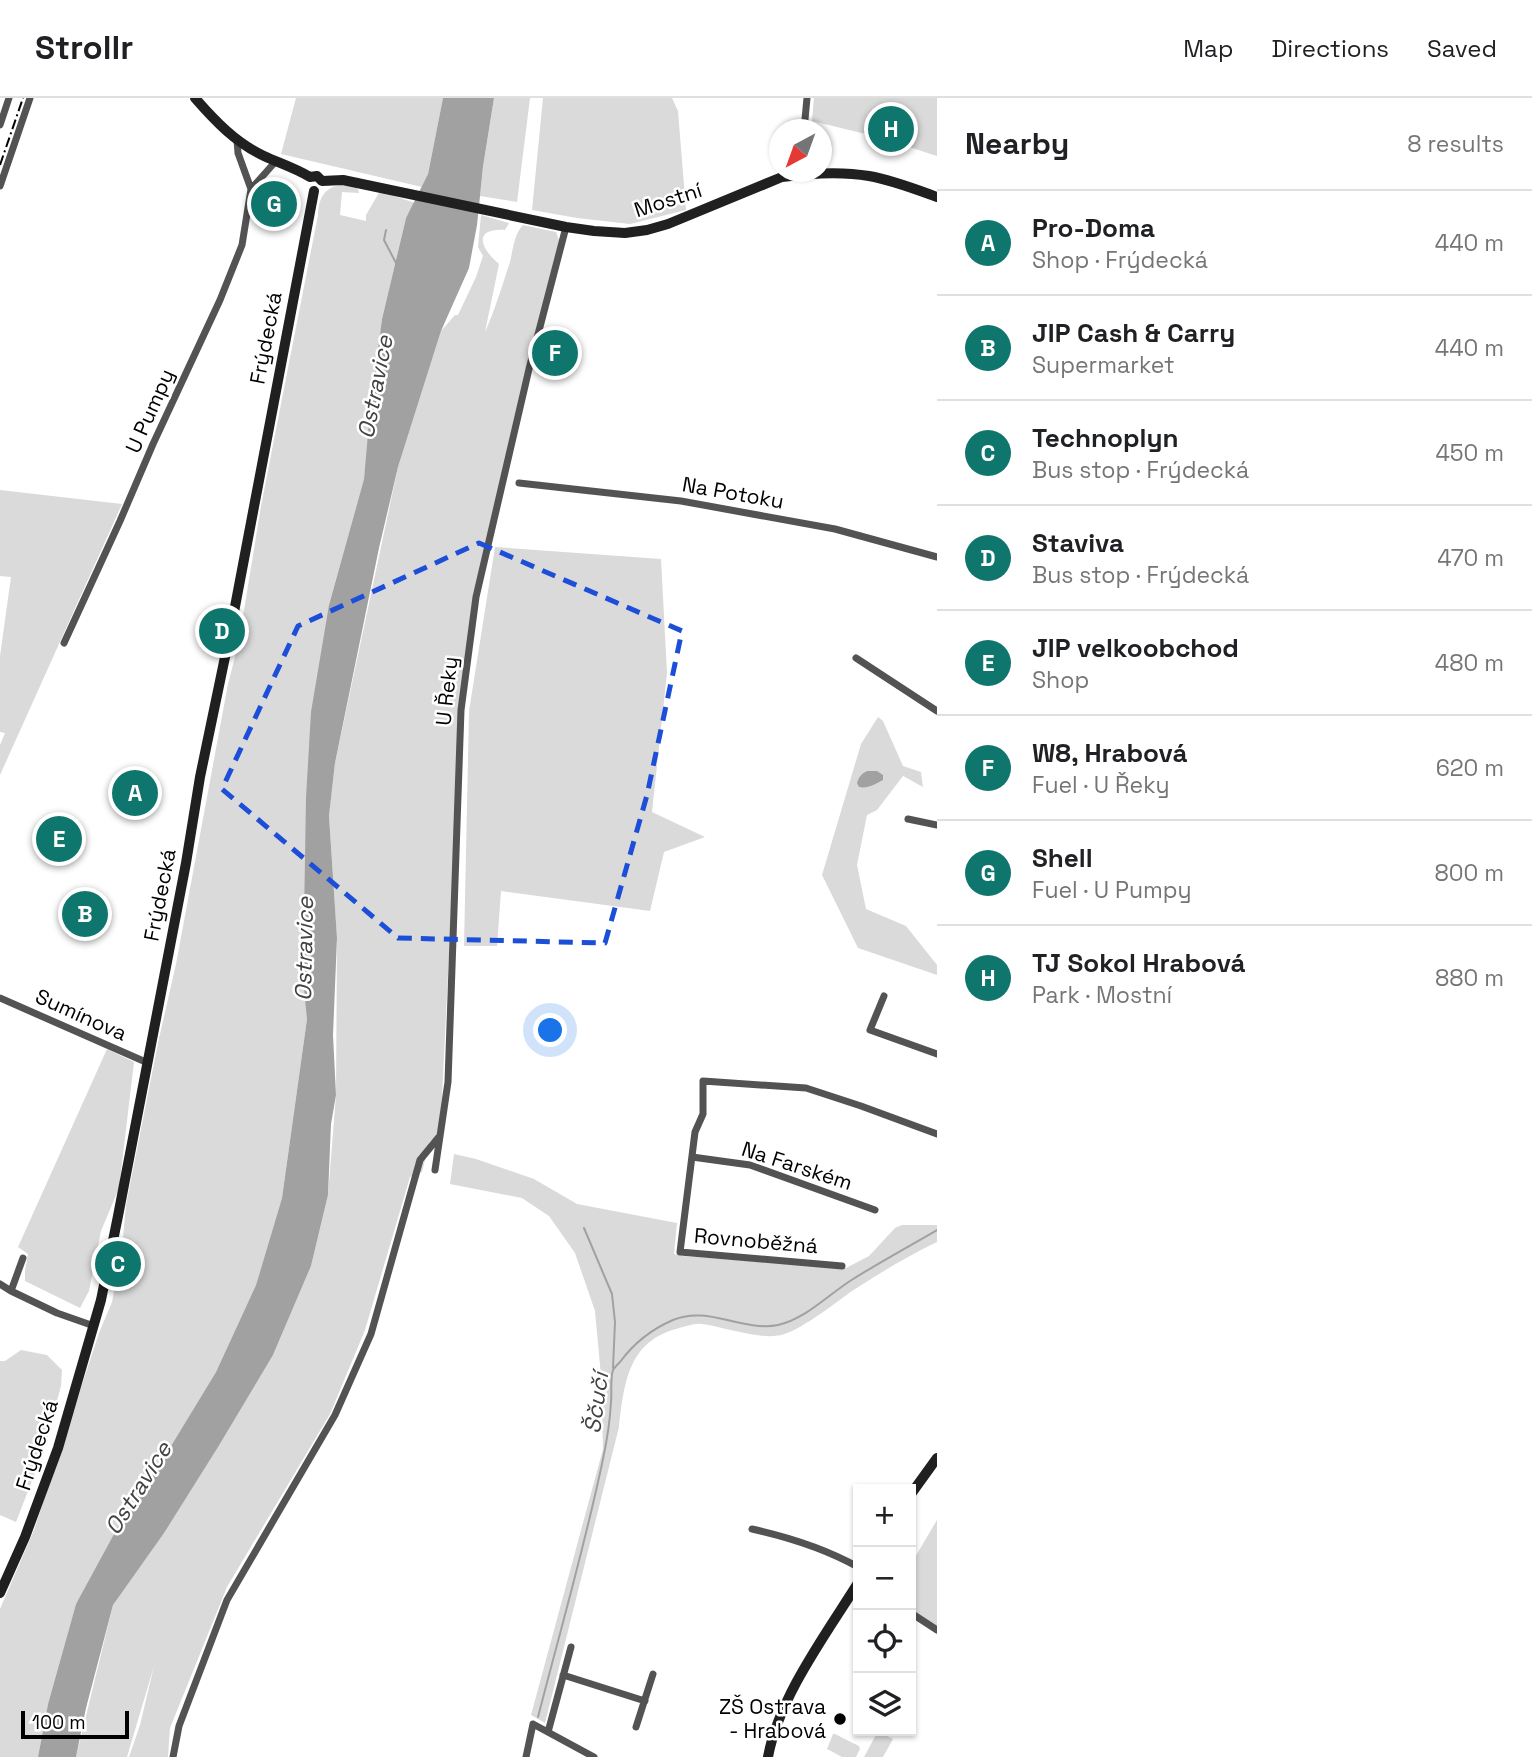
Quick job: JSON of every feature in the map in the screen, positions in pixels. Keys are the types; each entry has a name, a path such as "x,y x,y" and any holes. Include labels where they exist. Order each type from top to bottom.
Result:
{"main road":[{"path":"195,98 222,128 237,140 252,150 310,177 317,176 322,181 321,188 314,191 307,186 310,177"},
{"name":"Mostní","path":"832,173 871,176 937,197"},
{"name":"Mostní","path":"322,181 343,180 566,227 594,232 625,233 668,224 770,182"},
{"name":"Frýdecká","path":"0,1593 25,1537 58,1448 94,1326 148,1063 200,777 314,191"},
{"path":"916,1487 937,1458"},
{"path":"768,1757 793,1689 853,1591"}],"street":[{"path":"0,125 9,98"},
{"path":"0,186 30,98"},
{"path":"805,119 807,98"},
{"name":"U Pumpy","path":"64,643 220,300 242,244 251,189 238,153 237,140"},
{"path":"251,189 276,161"},
{"name":"U Řeky","path":"435,1170 449,1082 461,710 472,622 529,369 566,227"},
{"name":"Na Potoku","path":"519,483 694,503 835,529 937,557"},
{"path":"856,659 937,711"},
{"path":"908,819 937,825"},
{"path":"884,996 870,1030 937,1054"},
{"name":"Sumínova","path":"0,998 148,1063"},
{"path":"692,1157 695,1132 703,1114 703,1081 806,1088 937,1134"},
{"path":"173,1757 179,1726 227,1600 335,1415 371,1334 420,1160 440,1137"},
{"name":"Na Farském","path":"692,1157 750,1165 875,1210"},
{"name":"Rovnoběžná","path":"692,1157 680,1252 842,1266"},
{"path":"11,1291 23,1258"},
{"path":"0,1284 50,1310 94,1326"},
{"path":"752,1529 797,1541 853,1564"},
{"path":"916,1617 937,1630"},
{"path":"548,1732 570,1647"},
{"path":"636,1727 653,1674"},
{"path":"563,1675 645,1701"},
{"path":"526,1757 533,1724 594,1757"}],"highlighted area":[{"path":"479,543 682,631 647,795 605,943 398,938 222,789 298,626"}],"shaded area":[{"path":"296,98 443,98 428,174 422,187 281,154"},
{"path":"494,98 530,98 517,202 480,196"},
{"path":"543,98 672,98 678,111 686,210 630,224 532,210"},
{"path":"814,98 937,98 937,156 832,126 832,119 812,119"},
{"path":"344,184 356,187 359,193 342,192 340,215 366,221 366,215 380,191 415,203 406,218 382,319 364,479 329,605 307,1019 282,1198 256,1285 216,1372 76,1604 48,1704 38,1757 0,1757 0,1609 34,1530 99,1333 112,1302 122,1248 126,1205 176,964 228,684 239,641 261,506 320,203 327,190"},
{"path":"481,215 509,223 505,230 488,232 484,236 484,246 499,264 485,332 516,237 523,225 556,232 559,240 476,597 461,710 440,1137 430,1141 422,1172 410,1177 365,1330 330,1414 227,1587 170,1728 168,1757 129,1757 140,1725 154,1666 127,1757 76,1757 113,1605 273,1355 311,1266 328,1195 336,1095 337,938 329,816 335,763 398,467 441,331 458,315 483,256 478,247"},
{"path":"0,490 122,504 0,775 0,745 5,733 0,732 0,656 11,577 0,576"},
{"path":"495,547 661,559 667,673 652,812 705,837 664,852 650,911 501,891 497,946 464,946 469,711"},
{"path":"878,717 883,721 903,766 921,772 923,787 903,776 877,810 867,815 857,865 866,909 906,926 937,965 937,975 858,948 822,875 861,744"},
{"path":"107,1049 134,1062 119,1188 101,1231 89,1291 80,1308 25,1281 28,1254 18,1247"},
{"path":"454,1154 534,1179 577,1204 677,1223 674,1254 682,1256 846,1268 869,1256 895,1228 902,1225 937,1225 937,1242 881,1272 788,1333 763,1336 696,1324 660,1335 638,1354 631,1367 623,1395 619,1427 545,1723 531,1715 603,1449 601,1376 595,1311 575,1253 549,1216 522,1198 450,1184"},
{"path":"21,1350 47,1355 62,1370 61,1386 44,1450 16,1522 0,1515 0,1361 5,1361"},
{"path":"937,1520 937,1627 916,1612 916,1556"},
{"path":"833,1734 859,1746 856,1757 842,1757 827,1749"},
{"path":"875,1736 893,1739 883,1757 864,1757"}],"water":[{"name":"Ostravice","path":"443,98 494,98 469,268 441,331 398,467 335,763 329,816 337,938 333,1035 336,1095 331,1124 328,1195 311,1266 273,1355 164,1533 113,1605 76,1757 38,1757 48,1704 76,1604 119,1525 216,1372 256,1285 282,1198 307,1019 303,978 306,798 311,712 329,605 364,479 382,319 406,218 428,174"},
{"path":"867,771 877,771 883,775 883,780 868,787 859,787 859,779"}],"waterway":[{"path":"386,230 384,240 396,263"},
{"path":"584,1228 612,1294 615,1322 613,1368"},
{"name":"Ščučí","path":"538,1717 596,1492 608,1431 613,1370 631,1349 651,1332 686,1316 699,1315 765,1326 788,1322 861,1274 937,1230"}],"railway":[{"path":"0,165 23,98"}],"place":[{"name":"TJ Sokol Hrabová","path":"891,129"},
{"name":"Shell","path":"274,204"},
{"name":"W8, Hrabová","path":"555,353"},
{"name":"Staviva","path":"222,631"},
{"name":"Pro-Doma","path":"135,793"},
{"name":"JIP velkoobchod","path":"59,839"},
{"name":"JIP Cash & Carry","path":"85,914"},
{"name":"Technoplyn","path":"118,1264"},
{"name":"ZŠ Ostrava - Hrabová","path":"840,1719"}]}
